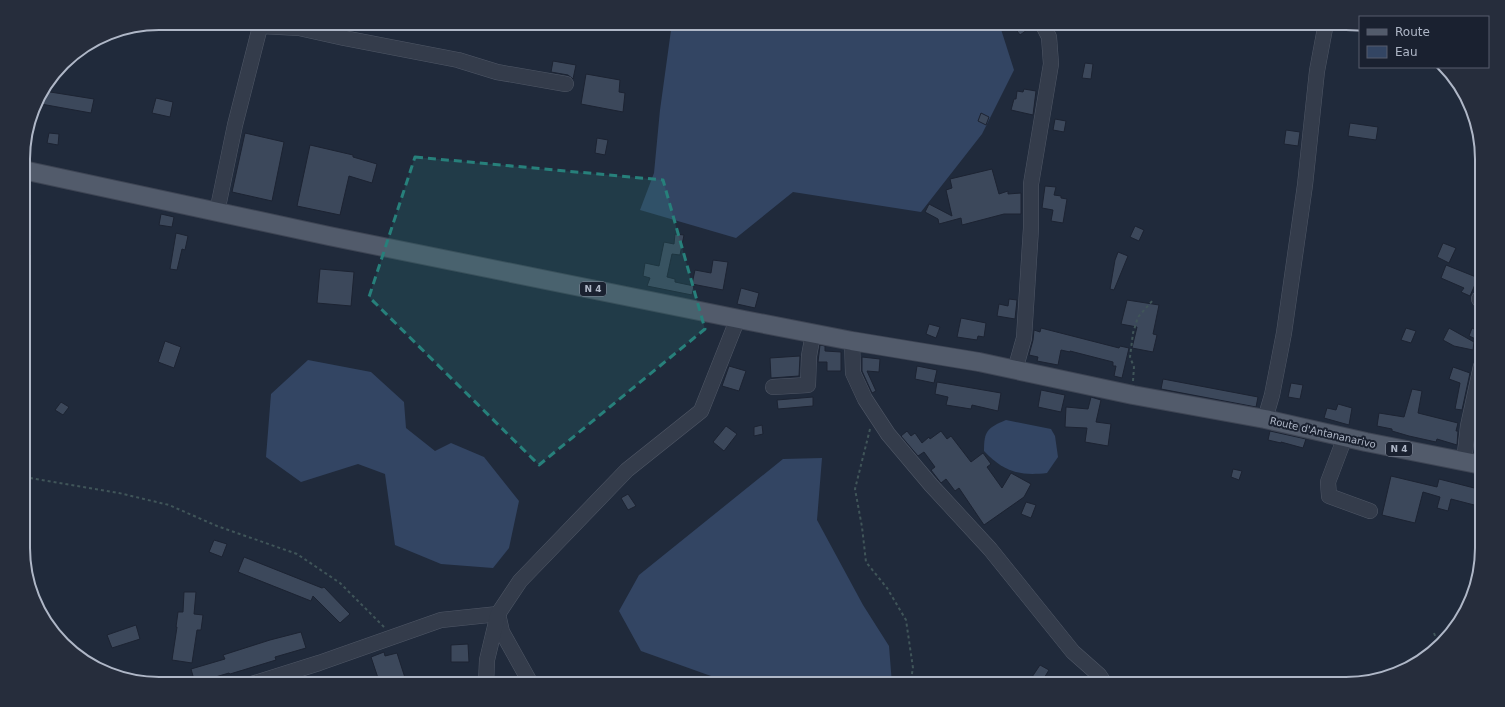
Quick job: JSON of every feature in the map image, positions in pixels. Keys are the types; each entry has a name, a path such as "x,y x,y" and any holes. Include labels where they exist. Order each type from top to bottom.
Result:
{"main road":[{"name":"N 4","path":"30,172 217,212 813,334 979,362 1133,395"},
{"name":"Route d'Antananarivo","path":"1133,395 1265,419 1475,464"}],"street":[{"path":"217,212 235,125 259,30"},
{"path":"308,30 458,60 497,72 566,84"},
{"path":"1015,370 1024,338 1031,228 1031,184 1051,64 1049,37 1046,30"},
{"path":"1265,419 1272,395 1284,333 1305,185 1317,71 1325,30"},
{"path":"486,677 487,660 498,614 520,581 627,470 701,411 738,318"},
{"path":"773,387 808,385 809,356 813,334"},
{"path":"852,341 853,373 865,399 888,434 931,485 990,549 1073,652 1101,677"},
{"path":"1464,462 1468,426 1475,396"},
{"path":"1345,437 1328,482 1329,496 1370,511"},
{"path":"274,677 319,663 440,620 498,614"},
{"path":"498,614 502,632 527,677"}],"path":[{"path":"1133,395 1134,368 1130,356 1132,333 1138,317 1153,300"},
{"path":"874,414 855,489 862,527 866,562 887,588 906,620 913,668 911,677"},
{"path":"30,478 119,493 170,504 217,526 297,554 340,583 393,637"},
{"path":"1434,634 1437,639"}],"highlighted area":[{"path":"415,157 663,180 705,329 539,465 369,297"}],"water":[{"path":"671,30 1001,30 1014,70 982,134 921,212 793,192 736,238 640,210 654,173 660,110"},
{"path":"308,360 371,372 404,402 406,428 435,451 451,443 484,457 519,501 509,548 493,568 441,564 395,545 385,474 358,464 301,482 266,457 271,394"},
{"path":"1006,420 1051,429 1055,436 1058,457 1047,473 1028,474 1012,471 998,464 984,451 985,439 988,431 995,425"},
{"path":"822,458 817,520 863,605 889,646 891,677 712,677 641,651 619,611 639,575 783,459"}],"building":[{"path":"1016,30 1027,30 1020,35"},
{"path":"553,61 576,65 573,79 568,75 551,72"},
{"path":"1085,63 1093,64 1091,79 1082,78"},
{"path":"586,74 620,80 619,92 625,93 623,112 581,104"},
{"path":"1024,89 1036,91 1033,115 1011,110 1014,99 1016,99 1017,91 1023,92"},
{"path":"49,92 94,99 91,113 42,104"},
{"path":"156,98 173,102 170,117 152,113"},
{"path":"981,113 989,117 986,125 978,121"},
{"path":"1055,119 1066,121 1064,132 1053,130"},
{"path":"1350,123 1378,127 1376,140 1348,136"},
{"path":"1286,130 1300,132 1298,146 1284,144"},
{"path":"49,133 59,134 58,145 47,143"},
{"path":"245,133 284,142 272,201 232,192"},
{"path":"597,138 608,140 605,155 595,153"},
{"path":"310,145 353,155 353,157 377,164 372,183 349,176 340,215 297,206"},
{"path":"992,169 999,194 1008,191 1008,194 1021,193 1021,214 1004,214 962,225 961,218 939,224 938,219 925,212 929,204 952,216 946,190 952,188 950,179"},
{"path":"1045,186 1056,187 1054,195 1067,199 1063,223 1051,221 1053,210 1042,208"},
{"path":"161,214 174,217 172,227 159,225"},
{"path":"1135,226 1144,230 1139,241 1130,237"},
{"path":"176,233 188,236 185,250 182,249 177,270 170,269"},
{"path":"675,234 684,235 680,255 672,254 667,277 675,279 675,282 694,286 692,295 647,286 650,278 643,276 645,263 659,266 664,242 674,244"},
{"path":"1443,243 1456,248 1449,263 1437,257"},
{"path":"1118,252 1128,256 1114,290 1110,289 1115,260"},
{"path":"713,260 728,262 723,290 692,284 695,270 711,273"},
{"path":"1446,265 1475,277 1475,285 1470,296 1461,292 1464,288 1441,278"},
{"path":"320,269 354,272 351,306 317,303"},
{"path":"741,288 759,293 755,308 737,304"},
{"path":"1009,299 1017,300 1015,319 997,316 999,304 1008,306"},
{"path":"1127,300 1159,305 1153,334 1157,335 1153,352 1132,348 1137,327 1121,324"},
{"path":"961,318 986,323 984,337 978,336 977,340 957,337"},
{"path":"929,324 940,327 936,338 926,334"},
{"path":"1041,328 1119,348 1120,346 1129,348 1122,378 1114,376 1116,366 1113,366 1113,362 1070,351 1061,350 1058,365 1037,361 1038,357 1029,355 1034,330 1040,332"},
{"path":"1406,328 1416,331 1411,343 1401,340"},
{"path":"1449,328 1474,342 1473,350 1454,346 1443,340"},
{"path":"1472,328 1475,329 1475,339 1469,336"},
{"path":"165,341 181,347 174,368 158,362"},
{"path":"820,345 825,346 825,351 841,352 841,371 827,371 827,362 818,362"},
{"path":"800,356 799,376 771,378 770,358"},
{"path":"862,357 880,359 879,372 867,371 876,391 872,393 862,371"},
{"path":"729,366 746,371 739,391 722,386"},
{"path":"917,366 937,370 934,383 915,379"},
{"path":"1453,367 1470,373 1462,410 1455,409 1460,383 1449,379"},
{"path":"1163,379 1258,397 1256,407 1161,389"},
{"path":"937,382 1001,393 998,411 972,405 971,409 946,405 948,397 935,394"},
{"path":"1291,383 1303,385 1300,399 1288,397"},
{"path":"1412,389 1422,391 1418,413 1458,423 1456,431 1458,431 1457,445 1437,439 1436,442 1409,436 1392,431 1392,429 1377,426 1379,413 1404,417"},
{"path":"1041,390 1065,395 1061,412 1038,407"},
{"path":"813,397 813,406 778,409 777,400"},
{"path":"1091,397 1101,400 1096,422 1111,424 1108,446 1085,442 1087,428 1065,427 1066,407 1088,409"},
{"path":"61,402 69,407 63,415 55,410"},
{"path":"1338,404 1352,408 1349,425 1324,418 1327,408 1336,410"},
{"path":"762,425 763,434 754,436 754,427"},
{"path":"726,426 737,434 724,451 713,442"},
{"path":"907,431 911,436 915,433 922,443 929,437 930,439 941,431 947,439 951,436 971,462 983,453 991,464 987,467 1002,488 1011,473 1031,484 1024,497 984,525 959,488 955,491 946,479 941,483 931,470 935,467 924,452 918,456 901,436"},
{"path":"1270,431 1306,439 1303,448 1268,440"},
{"path":"1233,469 1242,471 1239,480 1231,477"},
{"path":"1391,476 1437,487 1439,479 1475,488 1475,505 1451,499 1448,511 1437,508 1440,497 1423,492 1415,523 1382,515"},
{"path":"628,494 636,506 628,510 621,498"},
{"path":"1026,502 1036,505 1031,518 1021,514"},
{"path":"214,540 227,544 222,557 209,552"},
{"path":"244,557 322,588 324,587 350,614 340,623 313,596 311,601 238,572"},
{"path":"184,592 196,592 194,614 203,615 201,630 197,630 192,663 172,660 178,612 183,612"},
{"path":"136,625 140,639 112,648 107,635"},
{"path":"301,632 306,648 275,657 276,660 230,674 215,677 193,677 191,669 225,659 223,655"},
{"path":"468,644 469,662 451,662 451,645"},
{"path":"384,652 385,656 397,653 405,677 378,677 371,657"},
{"path":"1040,665 1049,670 1045,677 1032,677"}]}
